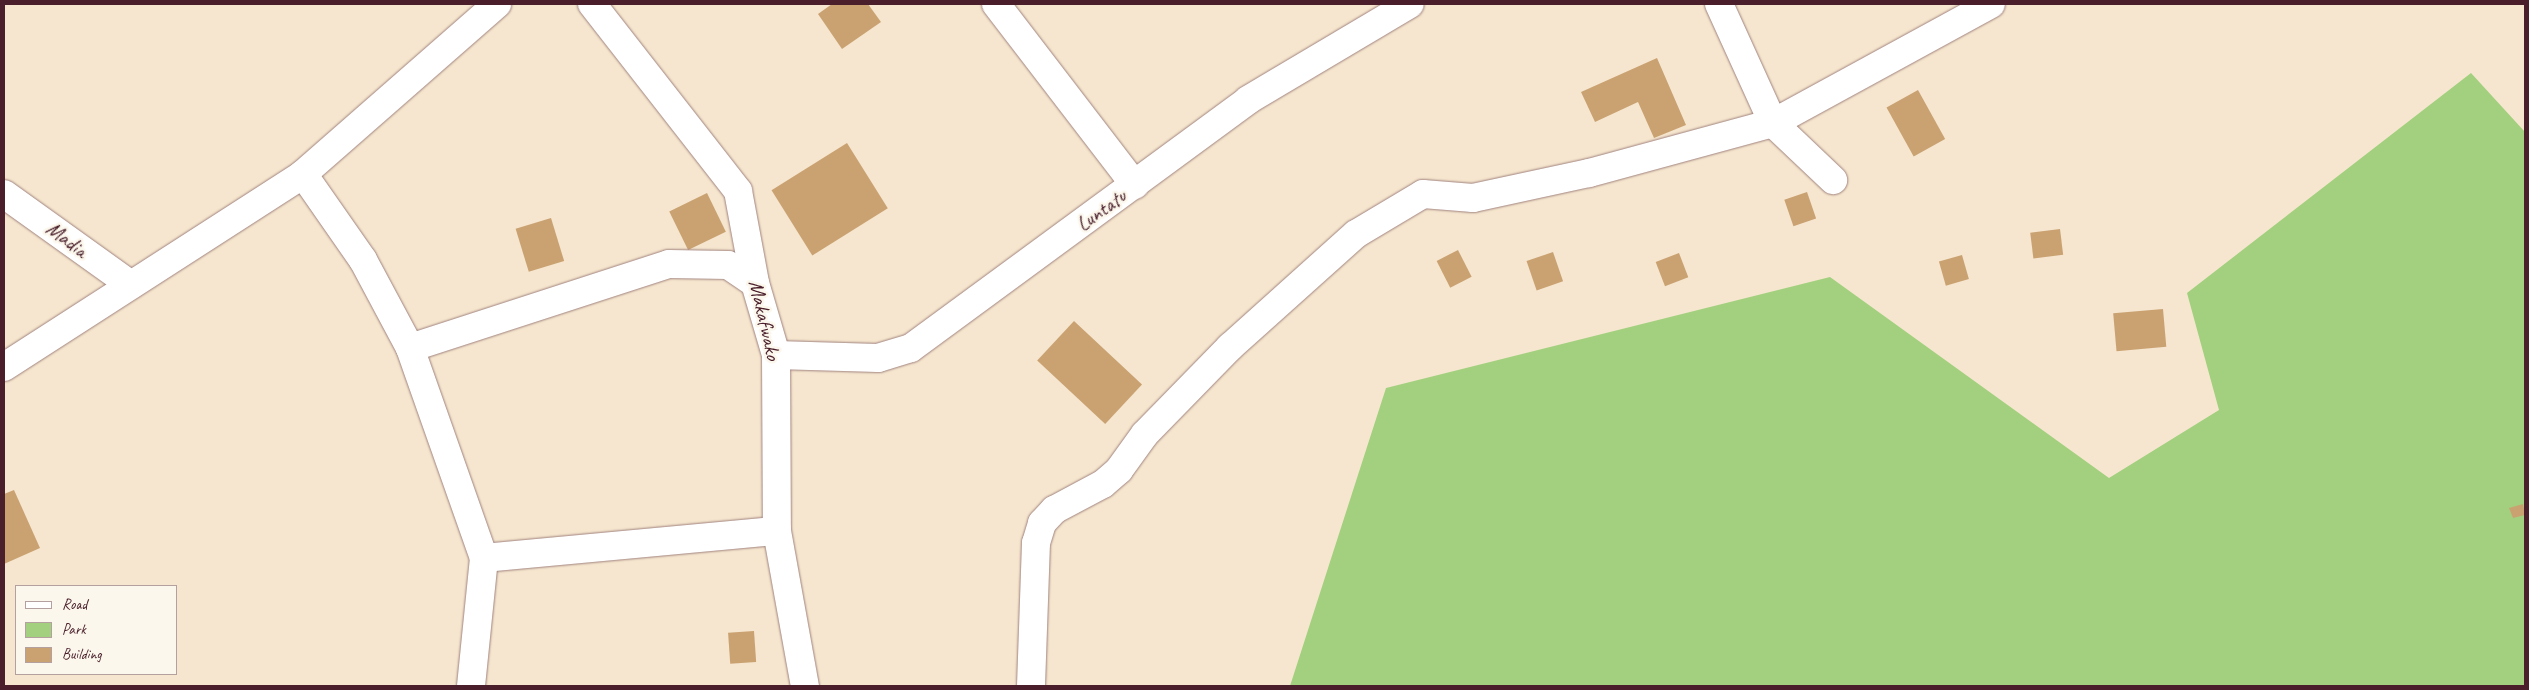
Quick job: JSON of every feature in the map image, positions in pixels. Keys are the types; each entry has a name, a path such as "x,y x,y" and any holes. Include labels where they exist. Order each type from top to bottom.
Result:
{"street":[{"path":"4,367 303,174 497,4"},
{"name":"Makafwako","path":"592,4 738,192 755,283 776,355 777,531 805,686"},
{"path":"996,4 1134,185"},
{"name":"Luntatu","path":"776,355 878,358 911,348 1248,100 1410,4"},
{"path":"1719,4 1773,123 1833,180"},
{"path":"1031,686 1036,543 1042,523 1054,510 1103,484 1119,470 1145,434 1230,347 1356,234 1423,194 1473,198 1589,173 1773,123 1991,4"},
{"path":"303,174 363,260 410,348 484,558 470,686"},
{"name":"Madia","path":"4,194 130,285"},
{"path":"410,348 669,264 728,266 755,283"},
{"path":"484,558 777,531"}],"green space":[{"path":"2471,73 2525,132 2525,686 1290,686 1386,388 1830,277 2109,478 2219,410 2187,293"}],"building":[{"path":"832,4 868,4 881,22 842,49 818,14"},
{"path":"1657,58 1686,125 1654,138 1638,102 1595,122 1581,92"},
{"path":"1918,90 1945,139 1914,156 1887,107"},
{"path":"847,143 888,208 812,255 772,190"},
{"path":"1807,192 1816,218 1793,226 1784,200"},
{"path":"707,193 726,232 688,250 669,211"},
{"path":"551,218 564,261 529,272 516,229"},
{"path":"2060,229 2063,255 2033,258 2030,233"},
{"path":"1458,250 1472,277 1450,288 1437,261"},
{"path":"1553,252 1563,281 1537,290 1527,261"},
{"path":"1679,253 1688,277 1665,286 1656,262"},
{"path":"1962,255 1969,279 1946,286 1939,262"},
{"path":"2163,309 2166,347 2117,351 2113,313"},
{"path":"1074,321 1142,384 1105,424 1037,360"},
{"path":"14,490 40,548 4,564 4,494"},
{"path":"2523,504 2525,515 2513,518 2509,508"},
{"path":"754,631 756,662 730,664 728,633"}]}
